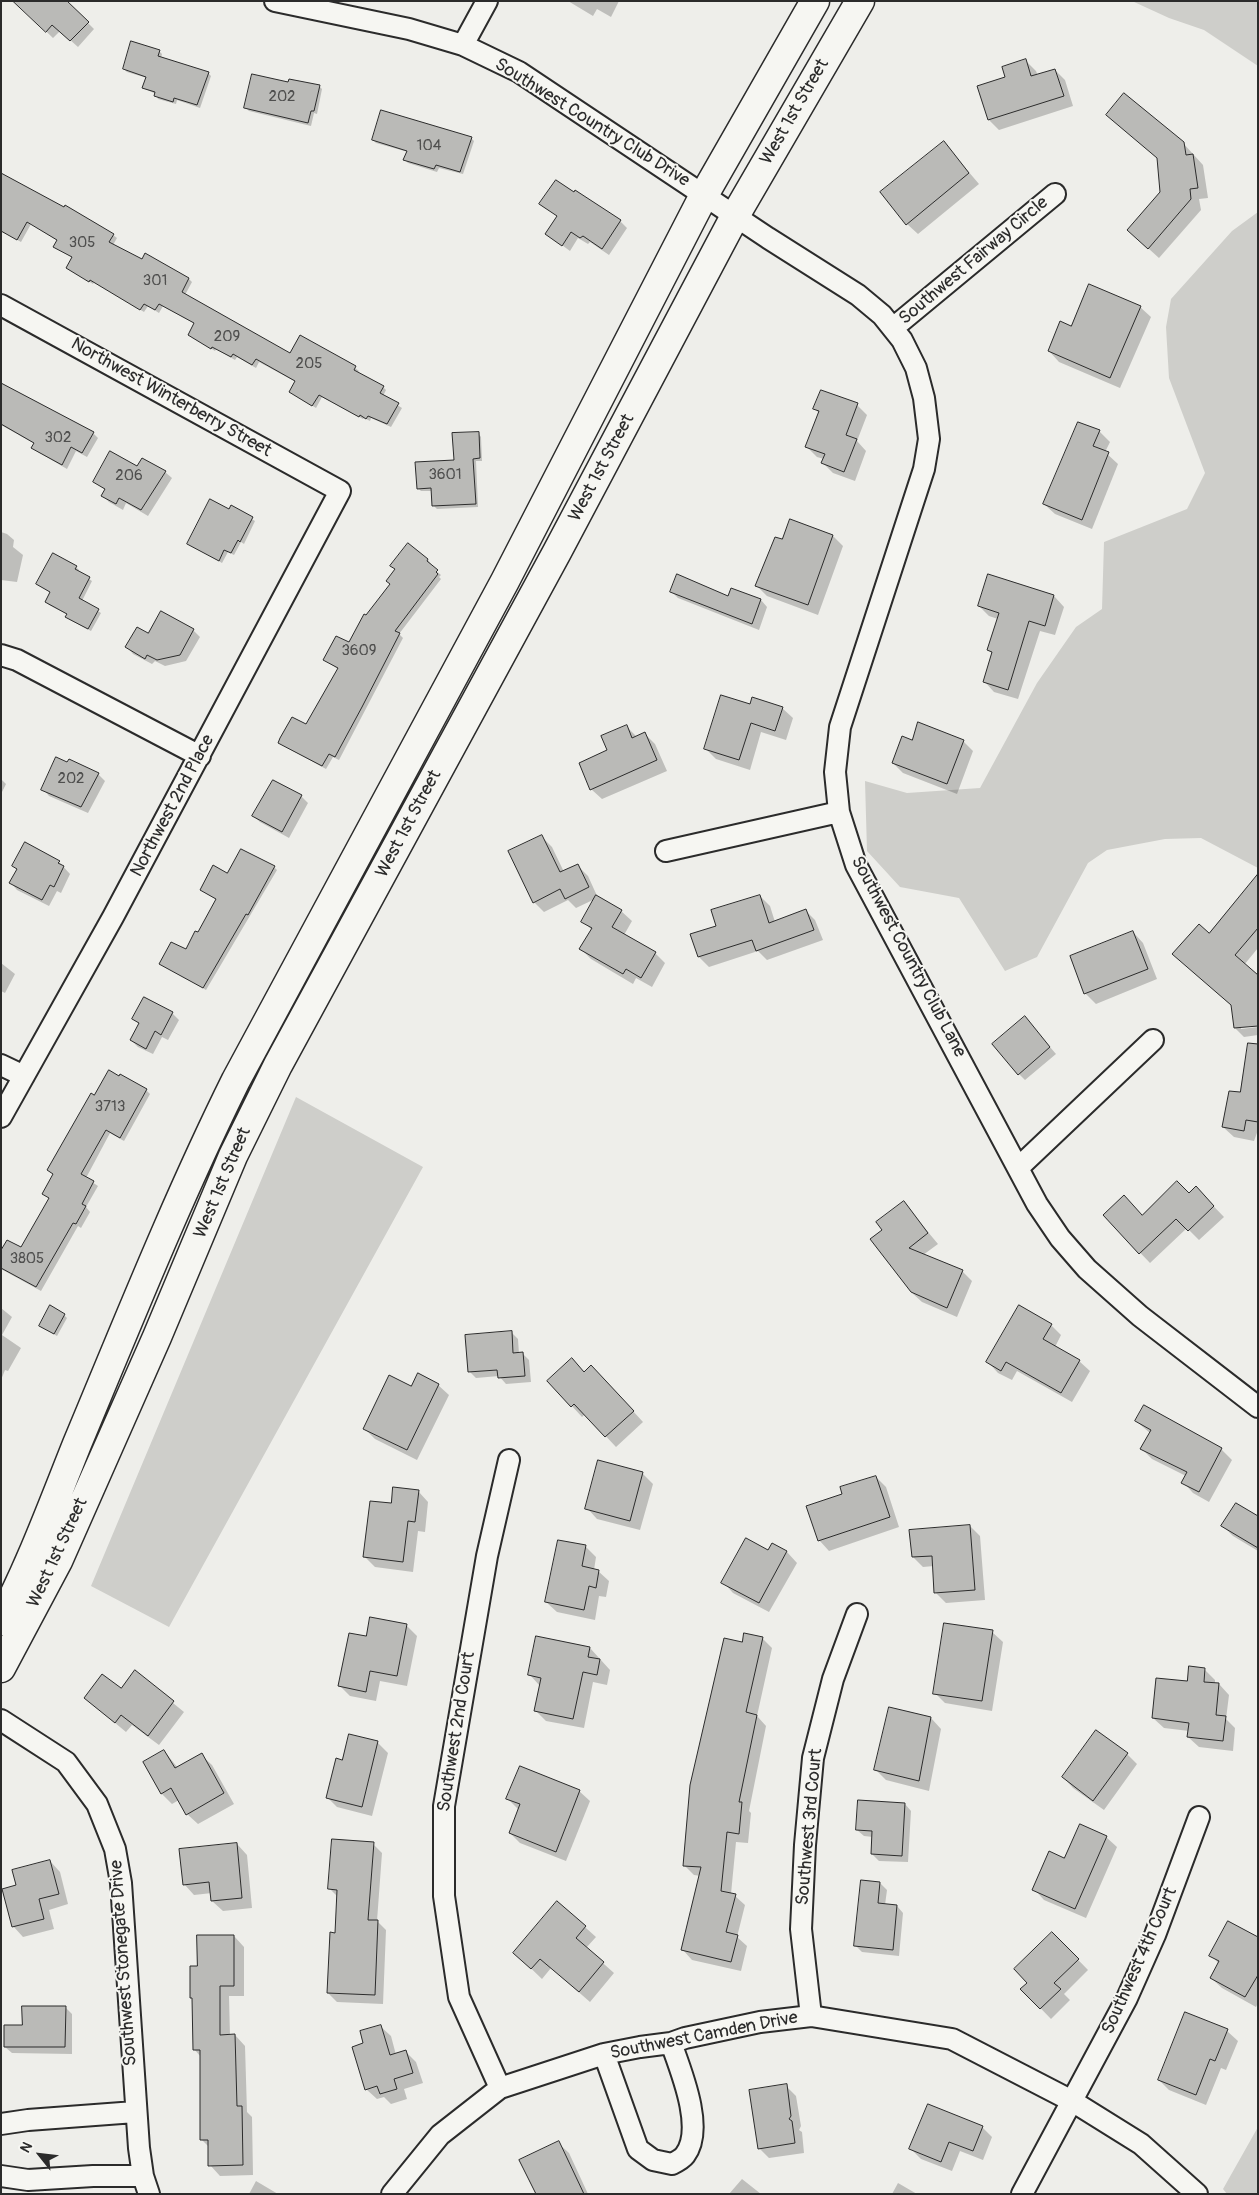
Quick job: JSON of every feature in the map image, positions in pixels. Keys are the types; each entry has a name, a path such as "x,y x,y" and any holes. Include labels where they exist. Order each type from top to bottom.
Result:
{"main road":[{"name":"West 1st Street","path":"1,1668 58,1561 157,1337 233,1156 278,1065 557,552 815,1"},
{"name":"West 1st Street","path":"1,1621 16,1593 39,1541 77,1445 178,1206 228,1096 505,581 719,205 860,1"}],"street":[{"name":"Southwest Country Club Drive","path":"275,1 410,29 463,45 519,72 719,205"},
{"path":"463,45 487,1"},
{"name":"Southwest Fairway Circle","path":"893,328 1055,194"},
{"name":"Southwest Country Club Lane","path":"719,205 858,295 882,315 902,340 916,368 924,398 929,439 924,469 840,727 835,772 839,812 856,865 1018,1168 1046,1218 1060,1238 1087,1269 1140,1316 1258,1407"},
{"name":"Northwest Winterberry Street","path":"1,305 340,492"},
{"name":"Northwest 2nd Place","path":"1,1117 114,917 340,492"},
{"path":"1,655 17,660 200,756"},
{"path":"666,851 839,812"},
{"path":"1018,1168 1153,1040"},
{"path":"1,1065 24,1076"},
{"name":"Southwest 2nd Court","path":"500,2088 459,1997 444,1896 444,1806 487,1556 509,1460"},
{"name":"Southwest 3rd Court","path":"811,2016 801,1929 805,1845 813,1758 833,1679 857,1614"},
{"name":"Southwest Stonegate Drive","path":"1,1720 66,1762 97,1804 115,1849 121,1883 135,2112 146,2185"},
{"name":"Southwest 4th Court","path":"1022,2194 1127,1998 1155,1935 1199,1817"},
{"name":"Southwest Camden Drive","path":"392,2194 440,2135 500,2088 604,2054 671,2043 685,2038 760,2022 811,2016 952,2039 1072,2101 1141,2144 1197,2194"},
{"path":"604,2054 638,2150 653,2160 672,2164 684,2156 687,2151 690,2145 693,2123 686,2088 671,2043"},
{"path":"1,2124 36,2119 135,2112"},
{"path":"1,2176 28,2180 93,2176 146,2185"}],"shaded area":[{"path":"1132,1 1258,1 1258,66 1204,30 1169,18"},
{"path":"1258,212 1258,868 1201,838 1165,839 1107,850 1088,863 1037,957 1005,971 959,898 900,887 867,851 865,781 907,793 980,788 1037,683 1076,627 1102,609 1104,542 1187,509 1205,473 1169,378 1166,327 1171,299 1232,231"},
{"path":"296,1097 423,1167 169,1627 91,1586"},
{"path":"1258,2127 1258,2194 1227,2194 1223,2189"}],"building":[{"path":"13,1 67,1 89,22 70,41 52,25 46,32"},
{"path":"131,41 160,50 158,56 209,72 197,105 174,98 173,102 154,96 155,92 142,88 146,77 123,69"},
{"path":"1026,59 1031,76 1055,69 1064,96 988,120 977,86 1005,77 1002,67"},
{"path":"252,74 288,82 289,79 320,85 314,111 311,111 308,123 244,108"},
{"path":"1124,93 1184,142 1186,155 1193,154 1198,188 1190,189 1191,199 1148,249 1127,230 1160,192 1157,158 1106,115"},
{"path":"381,110 472,137 460,172 436,165 434,169 403,160 407,151 372,140"},
{"path":"944,141 969,173 906,225 880,192"},
{"path":"1,173 64,207 65,205 114,234 109,242 142,259 145,253 189,278 182,292 290,353 300,335 356,366 354,370 384,386 380,393 399,403 387,424 368,416 366,419 360,415 359,417 319,395 312,406 289,392 295,381 256,359 252,365 233,354 231,357 212,347 211,349 188,335 194,323 159,304 155,310 144,304 140,310 90,280 89,282 66,268 72,257 53,247 57,240 27,222 17,240 1,231"},
{"path":"556,180 621,220 602,249 583,236 580,238 571,232 562,246 545,234 557,216 539,204"},
{"path":"1089,284 1141,306 1110,378 1048,351 1060,321 1071,326"},
{"path":"1,383 94,432 82,453 71,447 62,465 31,448 34,443 1,424"},
{"path":"821,390 858,403 846,435 857,439 844,472 821,463 825,454 805,447 819,411 813,409"},
{"path":"1078,422 1100,430 1093,446 1109,452 1082,520 1043,504"},
{"path":"479,432 480,458 473,459 476,504 432,506 431,488 417,489 415,462 454,460 452,433"},
{"path":"110,451 137,466 142,458 166,471 141,510 119,498 116,504 101,496 105,489 93,482"},
{"path":"210,499 229,509 231,505 253,517 240,542 238,540 231,553 224,550 219,561 187,544"},
{"path":"790,519 833,535 808,605 755,586 775,537 782,539"},
{"path":"408,543 428,559 427,561 438,570 436,572 438,574 395,631 400,633 335,757 329,754 322,766 278,743 292,717 306,724 338,668 323,660 336,636 349,642 364,614 366,615 390,584 386,581 395,569 390,566"},
{"path":"53,553 77,566 75,569 90,577 79,598 99,609 88,629 65,617 67,614 45,602 50,592 36,584"},
{"path":"677,574 728,596 731,588 761,599 752,624 670,592"},
{"path":"988,574 1054,595 1045,626 1029,621 1008,690 983,682 992,652 987,650 999,613 978,606"},
{"path":"161,611 194,629 180,655 157,660 147,655 145,659 125,647 137,627 148,633"},
{"path":"721,695 750,704 752,697 783,707 775,731 751,723 739,760 704,749"},
{"path":"918,722 964,740 947,784 892,763 902,736 912,740"},
{"path":"627,725 632,738 645,732 657,760 590,790 579,763 607,750 601,736"},
{"path":"56,757 67,762 69,759 99,773 81,807 41,790"},
{"path":"273,780 302,795 282,832 252,816"},
{"path":"542,835 560,872 578,864 589,887 565,899 560,889 533,903 508,851"},
{"path":"25,842 60,861 58,863 64,866 54,887 50,885 42,900 9,883 17,869 12,866"},
{"path":"241,849 275,866 248,915 246,914 203,988 159,964 171,942 186,949 195,931 198,932 216,899 200,890 213,865 227,873"},
{"path":"1258,874 1258,928 1235,955 1258,975 1258,1026 1234,1028 1231,1005 1172,954 1199,924 1209,933"},
{"path":"596,895 622,910 612,927 656,952 641,978 626,969 623,974 579,949 592,928 581,922"},
{"path":"760,895 769,923 806,909 814,930 756,951 752,940 698,957 690,934 716,926 711,910"},
{"path":"1133,931 1148,969 1084,994 1070,956"},
{"path":"144,997 173,1012 161,1035 155,1031 146,1049 130,1040 139,1023 132,1019"},
{"path":"1025,1016 1050,1047 1018,1075 992,1044"},
{"path":"1248,1043 1258,1044 1258,1122 1246,1120 1244,1131 1222,1127 1229,1091 1240,1092"},
{"path":"109,1070 147,1089 120,1138 106,1130 81,1174 94,1181 82,1204 86,1206 76,1224 73,1223 36,1287 1,1268 1,1250 7,1240 21,1247 49,1198 42,1194 53,1174 47,1170 91,1093 94,1095"},
{"path":"1177,1181 1189,1193 1196,1186 1214,1206 1188,1231 1176,1219 1139,1254 1103,1215 1124,1195 1142,1215"},
{"path":"904,1201 928,1233 909,1248 963,1270 947,1308 911,1292 870,1239 882,1230 876,1222"},
{"path":"50,1305 65,1314 54,1334 39,1326"},
{"path":"1019,1305 1052,1324 1043,1339 1080,1360 1061,1393 1006,1362 1001,1371 986,1362"},
{"path":"512,1331 513,1353 523,1352 525,1376 498,1378 497,1370 468,1372 465,1335"},
{"path":"572,1358 584,1372 591,1365 634,1411 605,1437 574,1404 571,1407 547,1381"},
{"path":"418,1373 439,1384 407,1450 363,1429 389,1375 411,1386"},
{"path":"1144,1405 1222,1448 1199,1492 1181,1483 1187,1472 1140,1449 1151,1430 1135,1421"},
{"path":"598,1460 643,1472 630,1521 585,1509"},
{"path":"876,1476 890,1517 818,1541 806,1506 842,1494 840,1487"},
{"path":"393,1487 419,1490 415,1522 408,1521 403,1562 363,1557 370,1501 391,1503"},
{"path":"1236,1503 1258,1516 1258,1548 1221,1526"},
{"path":"970,1525 975,1590 934,1593 932,1556 912,1557 909,1530"},
{"path":"746,1538 768,1550 772,1543 787,1551 759,1603 721,1583"},
{"path":"558,1540 586,1545 582,1566 599,1570 596,1588 589,1586 584,1610 545,1602"},
{"path":"370,1617 407,1624 397,1676 370,1671 366,1692 338,1686 349,1633 366,1636"},
{"path":"944,1623 993,1630 982,1701 933,1694"},
{"path":"744,1633 763,1637 746,1712 757,1715 739,1802 742,1802 739,1834 727,1832 721,1891 736,1894 726,1932 738,1935 731,1962 681,1950 701,1867 683,1866 690,1785 724,1638 742,1642"},
{"path":"536,1636 590,1647 588,1657 600,1659 597,1675 583,1672 573,1719 534,1711 541,1678 528,1675"},
{"path":"1189,1666 1205,1668 1204,1682 1219,1683 1216,1715 1226,1716 1223,1741 1187,1737 1189,1723 1152,1718 1156,1678 1187,1681"},
{"path":"135,1670 174,1701 148,1736 121,1715 115,1723 84,1698 102,1674 121,1688"},
{"path":"889,1707 931,1717 919,1781 874,1770"},
{"path":"1096,1730 1128,1753 1093,1801 1062,1777"},
{"path":"349,1734 378,1741 362,1807 326,1798 336,1758 342,1760"},
{"path":"164,1750 175,1768 202,1753 224,1793 186,1815 171,1788 161,1794 143,1762"},
{"path":"520,1766 580,1790 556,1852 509,1833 520,1804 506,1799"},
{"path":"858,1800 905,1803 902,1856 871,1854 872,1831 856,1830"},
{"path":"1080,1824 1107,1836 1075,1909 1032,1890 1049,1851 1064,1858"},
{"path":"332,1839 374,1842 368,1920 378,1920 375,1995 327,1993 330,1932 335,1933 337,1890 328,1889"},
{"path":"237,1843 242,1898 211,1901 209,1882 183,1885 179,1849"},
{"path":"50,1860 59,1894 39,1899 44,1919 12,1927 2,1889 16,1885 12,1870"},
{"path":"861,1880 880,1882 878,1903 897,1905 893,1950 854,1946"},
{"path":"557,1901 586,1926 576,1938 604,1962 579,1992 540,1959 531,1969 513,1953"},
{"path":"1228,1921 1258,1937 1258,1975 1245,1997 1210,1978 1219,1961 1209,1956"},
{"path":"1052,1932 1079,1959 1054,1983 1061,1989 1040,2009 1020,1989 1027,1983 1014,1969"},
{"path":"197,1935 234,1935 234,1986 220,1986 220,2035 235,2034 237,2106 242,2106 243,2165 208,2166 208,2140 200,2140 200,2050 193,2050 192,1998 190,1998 190,1966 197,1966"},
{"path":"22,2006 66,2006 65,2047 4,2047 4,2025 22,2025"},
{"path":"1185,2012 1228,2029 1215,2061 1210,2059 1196,2095 1158,2080"},
{"path":"381,2025 390,2055 406,2050 413,2073 394,2079 397,2089 380,2094 377,2086 365,2090 352,2047 363,2043 360,2031"},
{"path":"787,2084 791,2116 789,2119 792,2121 795,2143 758,2149 749,2090"},
{"path":"928,2104 983,2126 973,2151 949,2142 941,2162 909,2149"},
{"path":"559,2141 584,2194 536,2194 519,2160"}]}
